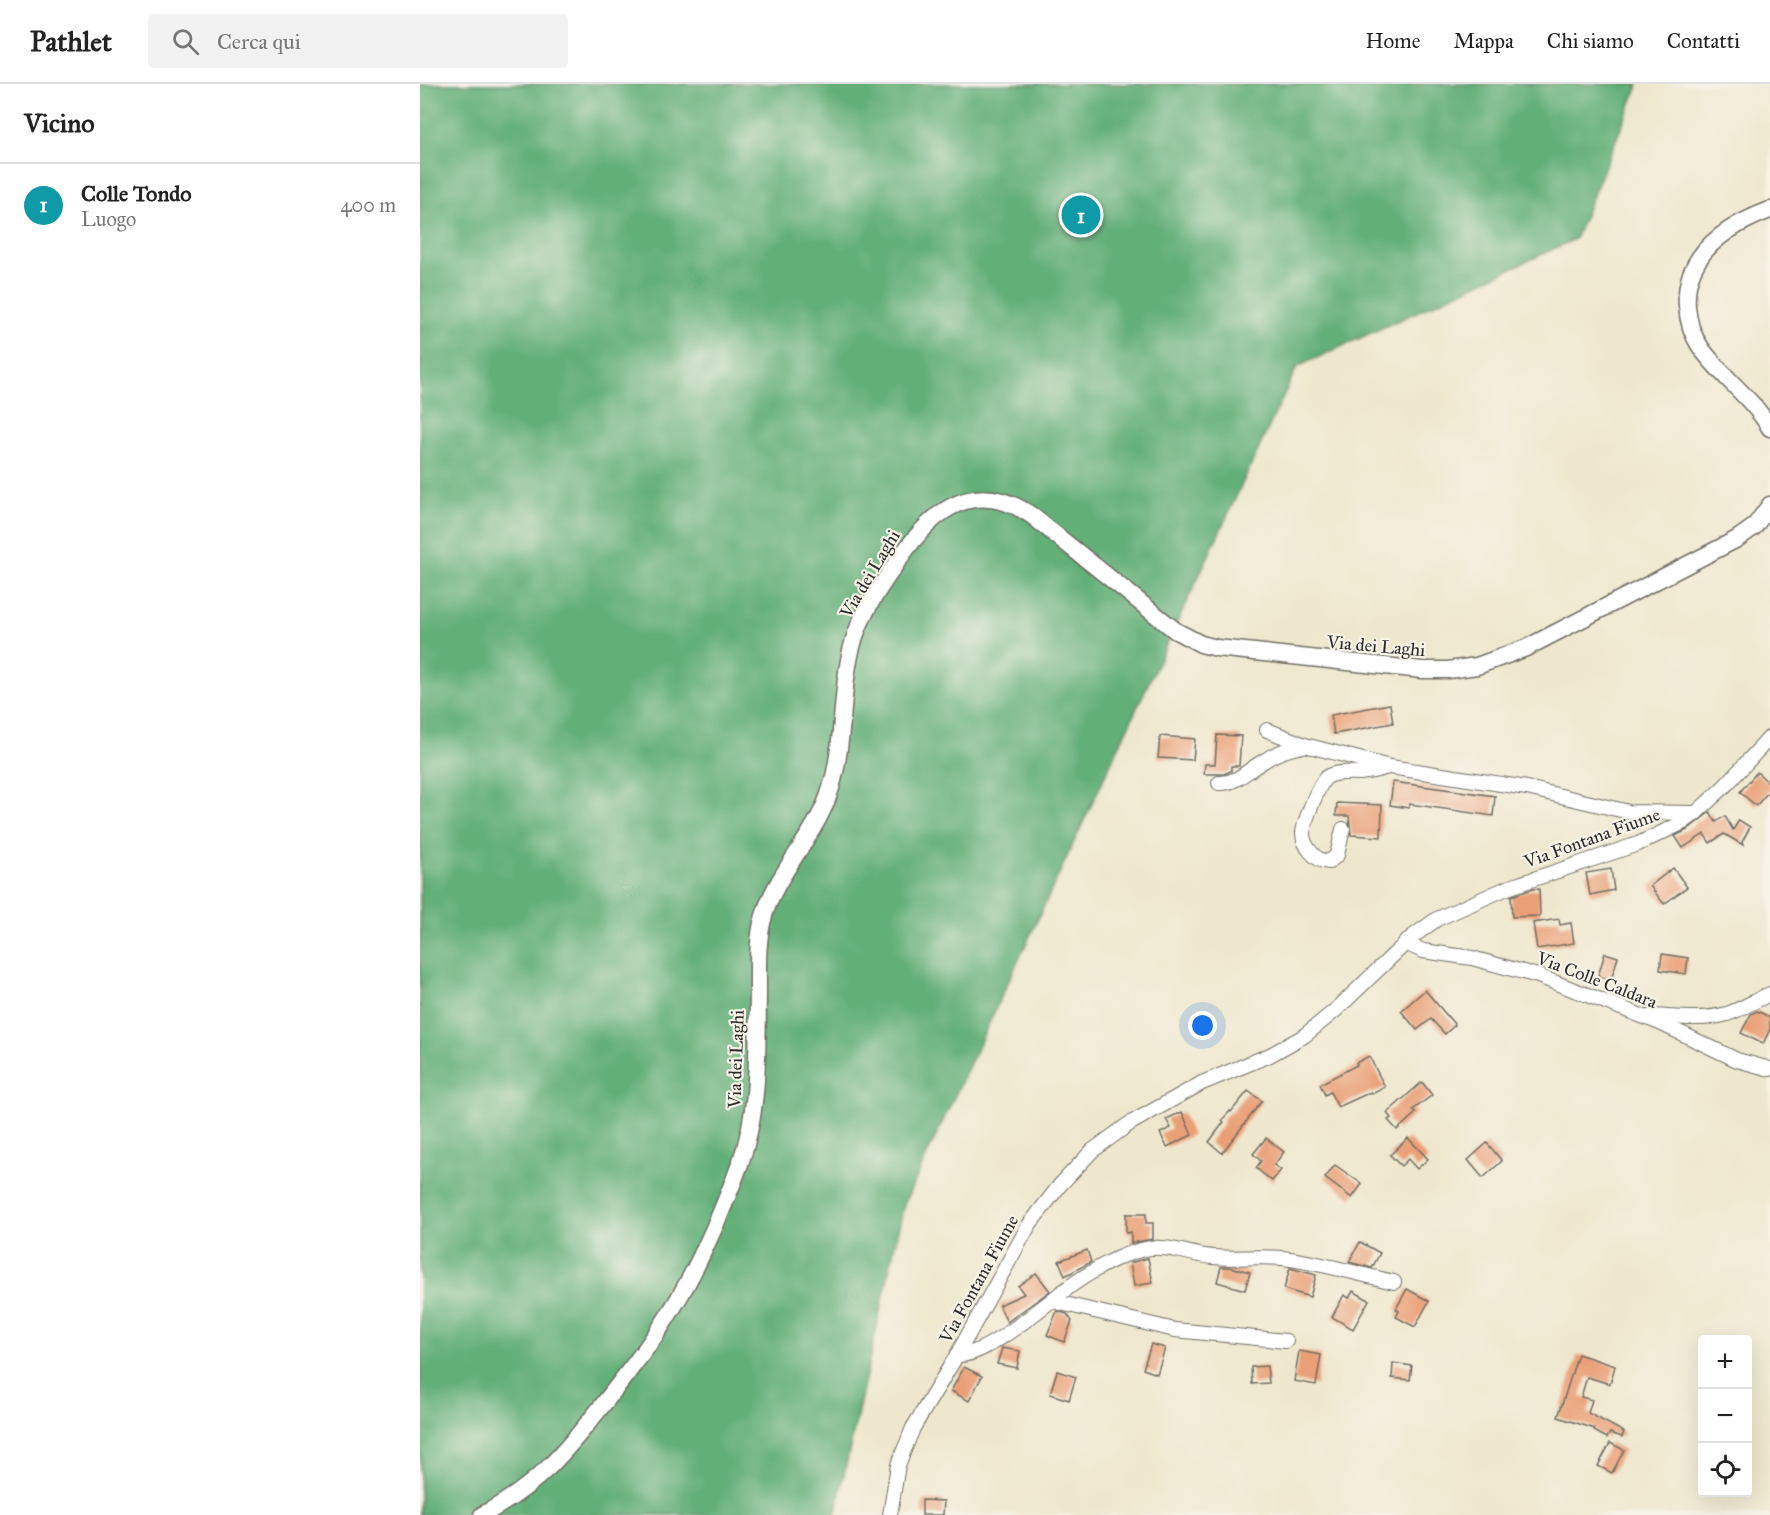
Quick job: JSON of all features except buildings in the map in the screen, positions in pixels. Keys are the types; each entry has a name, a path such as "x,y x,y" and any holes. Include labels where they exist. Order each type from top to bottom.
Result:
{"main road":[{"path":"1770,210 1731,229 1709,246 1692,268 1686,301 1690,327 1700,346 1712,362 1754,405 1770,428"},
{"name":"Via dei Laghi","path":"482,1515 508,1501 536,1480 573,1442 663,1323 685,1286 711,1233 739,1166 753,1119 756,1086 758,950 765,912 775,889 823,810 830,791 839,756 847,678 857,631 897,561 919,531 933,518 947,508 974,499 1000,500 1017,506 1050,529 1176,631 1201,644 1332,662 1438,670 1478,666 1526,648 1737,539 1754,527 1770,505"}],"street":[{"path":"1267,730 1305,745 1390,767 1527,788 1629,812 1696,813"},
{"name":"Via Fontana Fiume","path":"890,1515 897,1473 905,1445 1029,1225 1060,1185 1092,1150 1129,1124 1202,1083 1270,1055 1297,1040 1337,1009 1402,946 1429,924 1451,912 1528,881 1649,839 1676,827 1696,813 1734,777 1770,737"},
{"path":"1219,783 1232,782 1276,754 1305,745"},
{"path":"1343,829 1337,855 1329,862 1318,859 1309,849 1305,840 1305,826 1324,779 1332,774 1369,772 1390,767"},
{"name":"Via Colle Caldara","path":"1402,946 1472,958 1518,970 1643,1016 1741,1061 1770,1069"},
{"path":"1643,1016 1696,1018 1719,1016 1770,994"},
{"path":"957,1354 969,1355 977,1352 1014,1329 1080,1280 1120,1257 1154,1248 1171,1248 1214,1257 1291,1259 1394,1282"},
{"path":"1052,1301 1176,1330 1286,1341"}],"green space":[{"path":"420,84 1639,84 1575,239 1297,367 904,1204 835,1515 420,1515"}],"place":[{"name":"Colle Tondo","path":"1081,215"}]}
